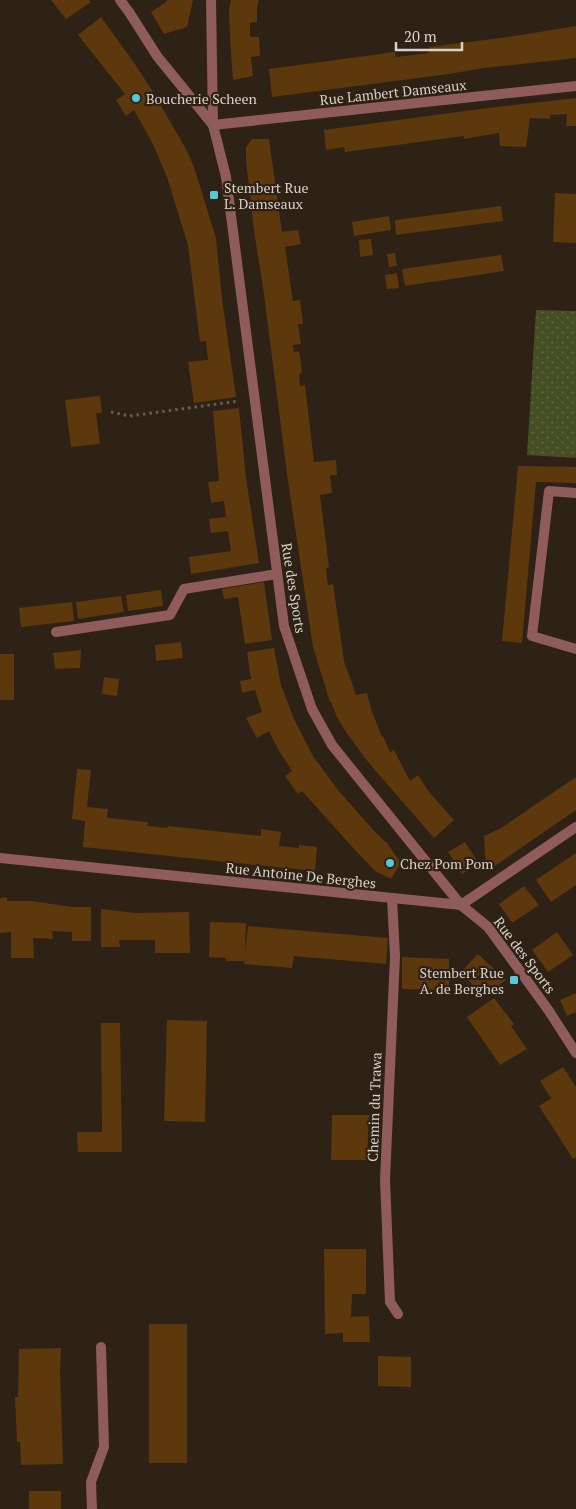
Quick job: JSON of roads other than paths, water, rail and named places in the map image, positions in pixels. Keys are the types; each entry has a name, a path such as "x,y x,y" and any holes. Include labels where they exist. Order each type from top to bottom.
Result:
{"street":[{"name":"Rue des Sports","path":"120,0 157,56 213,125 226,177 284,626 312,709 332,745 461,905 488,927 549,1011 576,1053"},
{"path":"211,0 213,125"},
{"name":"Rue Lambert Damseaux","path":"213,125 576,86"},
{"path":"576,493 550,491 532,636 576,649"},
{"path":"56,632 170,615 184,589 277,574"},
{"path":"461,905 576,827"},
{"name":"Rue Antoine De Berghes","path":"0,858 461,905"},
{"name":"Chemin du Trawa","path":"392,898 395,956 385,1180 390,1302 398,1314"},
{"path":"92,1509 91,1482 104,1447 101,1347"}],"place":[{"name":"Boucherie Scheen","path":"136,98"},
{"name":"Stembert Rue L. Damseaux","path":"214,195"},
{"name":"Chez Pom Pom","path":"390,863"},
{"name":"Stembert Rue A. de Berghes","path":"514,980"}]}
